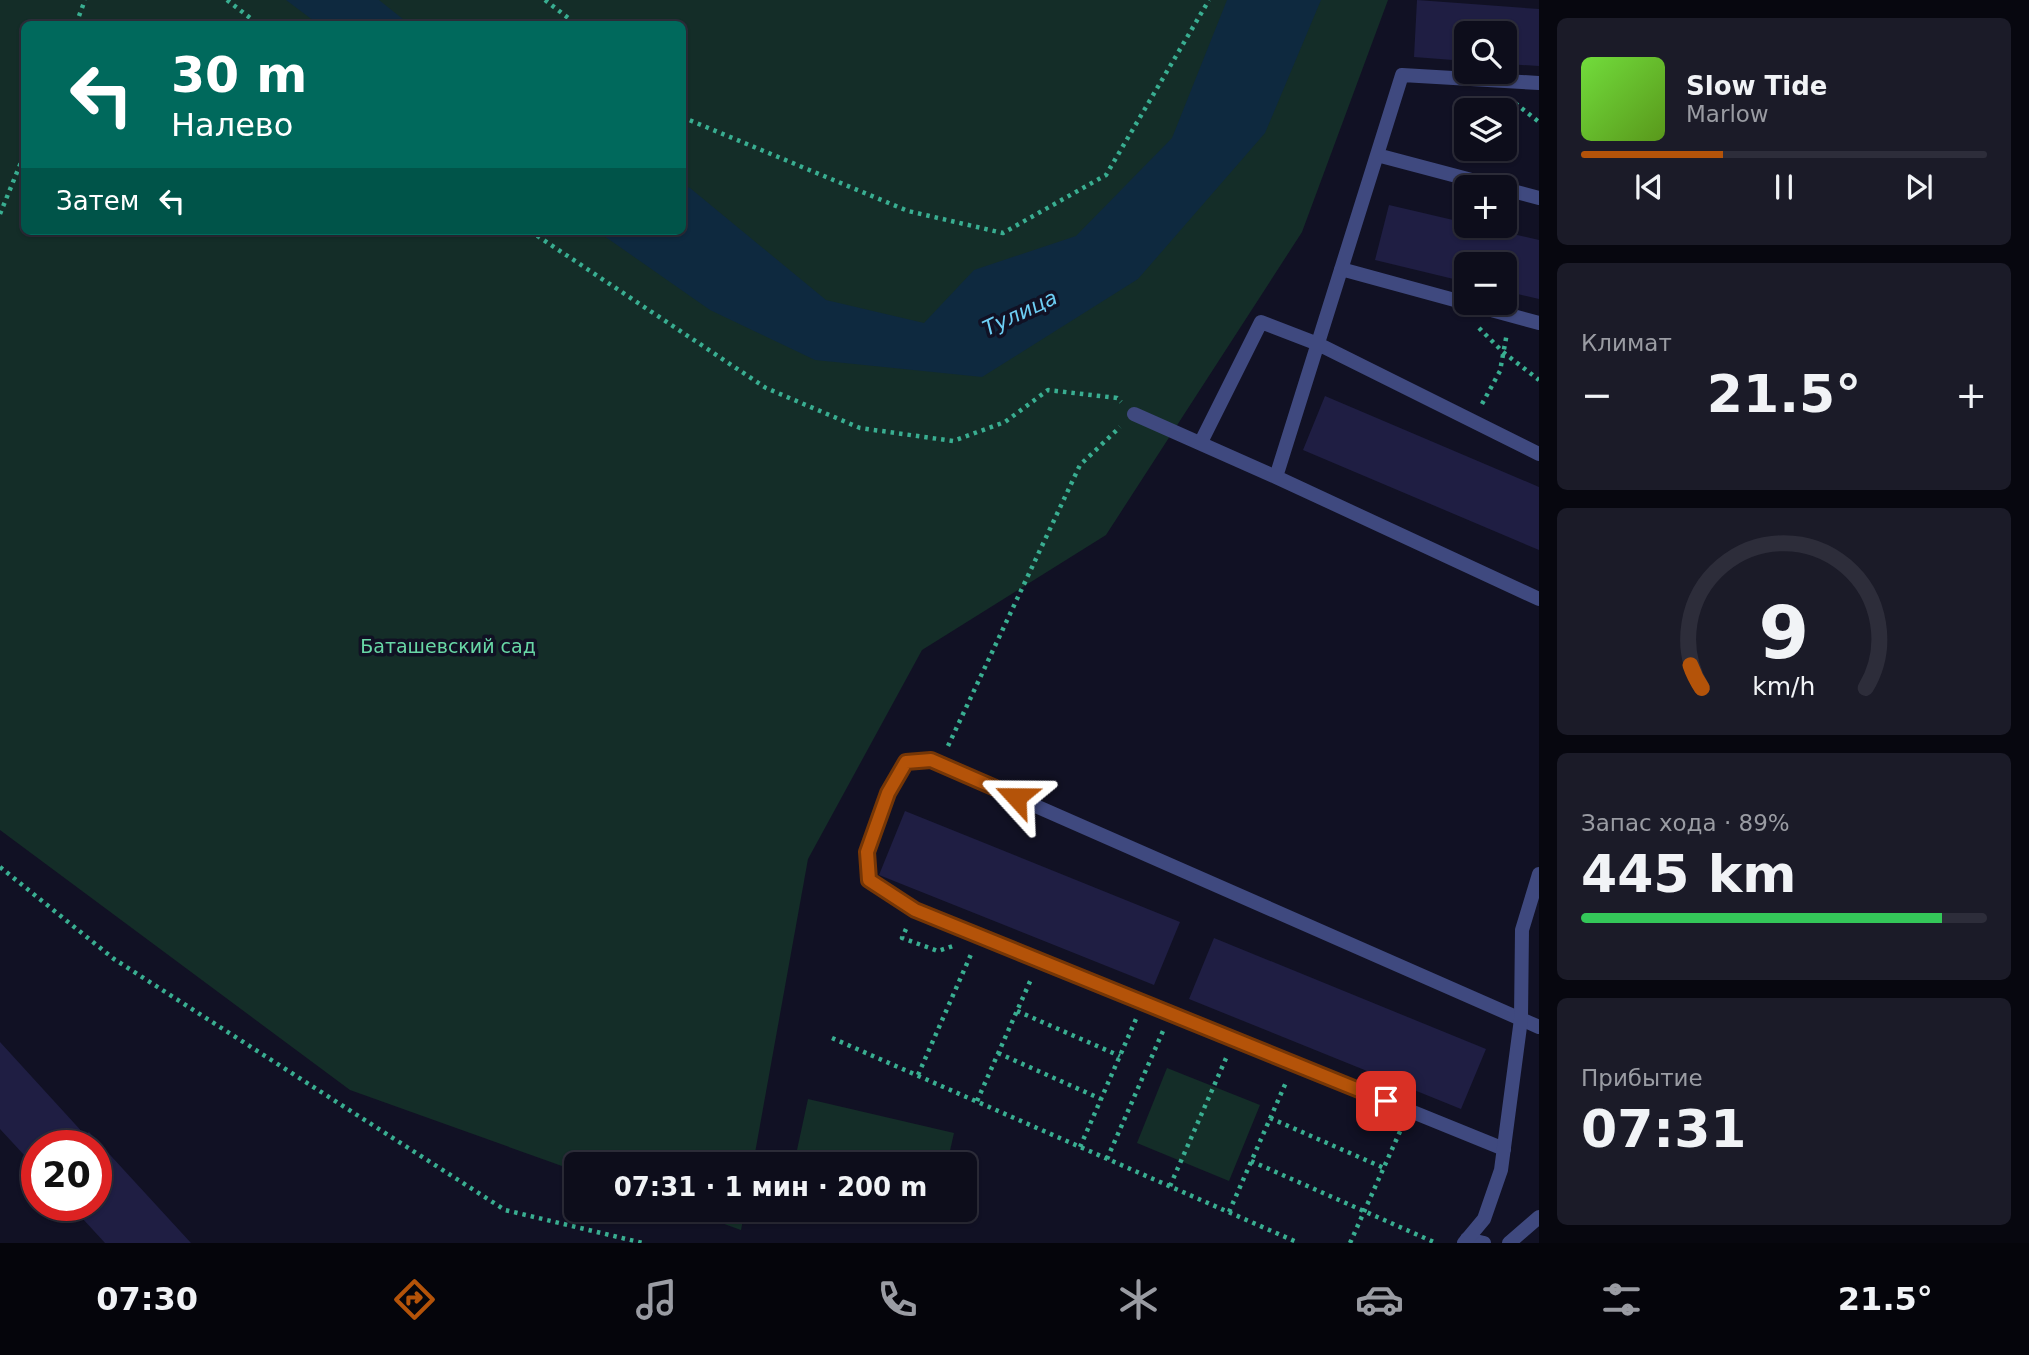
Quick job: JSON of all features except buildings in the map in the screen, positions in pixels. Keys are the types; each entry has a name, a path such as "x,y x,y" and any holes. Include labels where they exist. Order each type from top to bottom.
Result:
{"street":[{"path":"1276,477 1402,75 1539,83"},
{"path":"1377,155 1454,175"},
{"path":"1517,192 1539,198"},
{"path":"1341,269 1454,300"},
{"path":"1510,315 1539,323"},
{"path":"1201,442 1261,322 1318,344 1539,454"},
{"path":"1134,414 1201,442 1539,599"},
{"path":"1504,1149 915,910 869,880 867,852 888,793 906,762 931,760 1539,1027"},
{"path":"1466,1241 1484,1219 1501,1170 1521,1019 1522,930 1539,874"},
{"path":"1509,1243 1539,1217"},
{"path":"1466,1241 1484,1243"}],"path":[{"path":"77,21 85,0"},
{"path":"227,0 254,21"},
{"path":"545,0 572,21"},
{"path":"686,119 908,211 1003,233 1106,175 1209,0"},
{"path":"0,214 21,162"},
{"path":"536,235 766,388 860,428 953,441 1005,422 1048,390 1117,398 1134,414 1080,465 940,764"},
{"path":"1473,421 1500,371 1510,315"},
{"path":"1477,326 1503,352 1539,380"},
{"path":"0,867 114,960 505,1210 643,1243"},
{"path":"918,1075 979,936"},
{"path":"977,1101 1039,960"},
{"path":"1080,1147 1144,1003"},
{"path":"1017,1011 1120,1056"},
{"path":"1107,1158 1171,1014"},
{"path":"832,1038 1299,1243"},
{"path":"1170,1186 1235,1040"},
{"path":"998,1054 1101,1099"},
{"path":"1229,1212 1294,1064"},
{"path":"1350,1243 1409,1110"},
{"path":"1270,1118 1384,1168"},
{"path":"1251,1161 1436,1243"}],"green space":[{"name":"Баташевский сад","path":"0,0 1388,0 1302,232 1106,535 922,650 808,859 755,1152 564,1152 564,1167 350,1090 0,830"},
{"path":"1167,1068 1260,1105 1229,1181 1137,1143"},
{"path":"808,1099 954,1133 950,1152 797,1152"},
{"path":"719,1222 743,1222 741,1230"}],"water":[{"path":"286,0 379,0 405,21 314,21"},
{"name":"Тулица","path":"1227,0 1321,0 1265,133 1138,279 982,377 815,360 710,310 603,235 686,235 686,186 826,300 924,323 974,270 1076,236 1172,138"}],"route":[{"path":"1016,797 931,760 906,762 888,793 867,852 869,880 915,910 1386,1101"}]}
